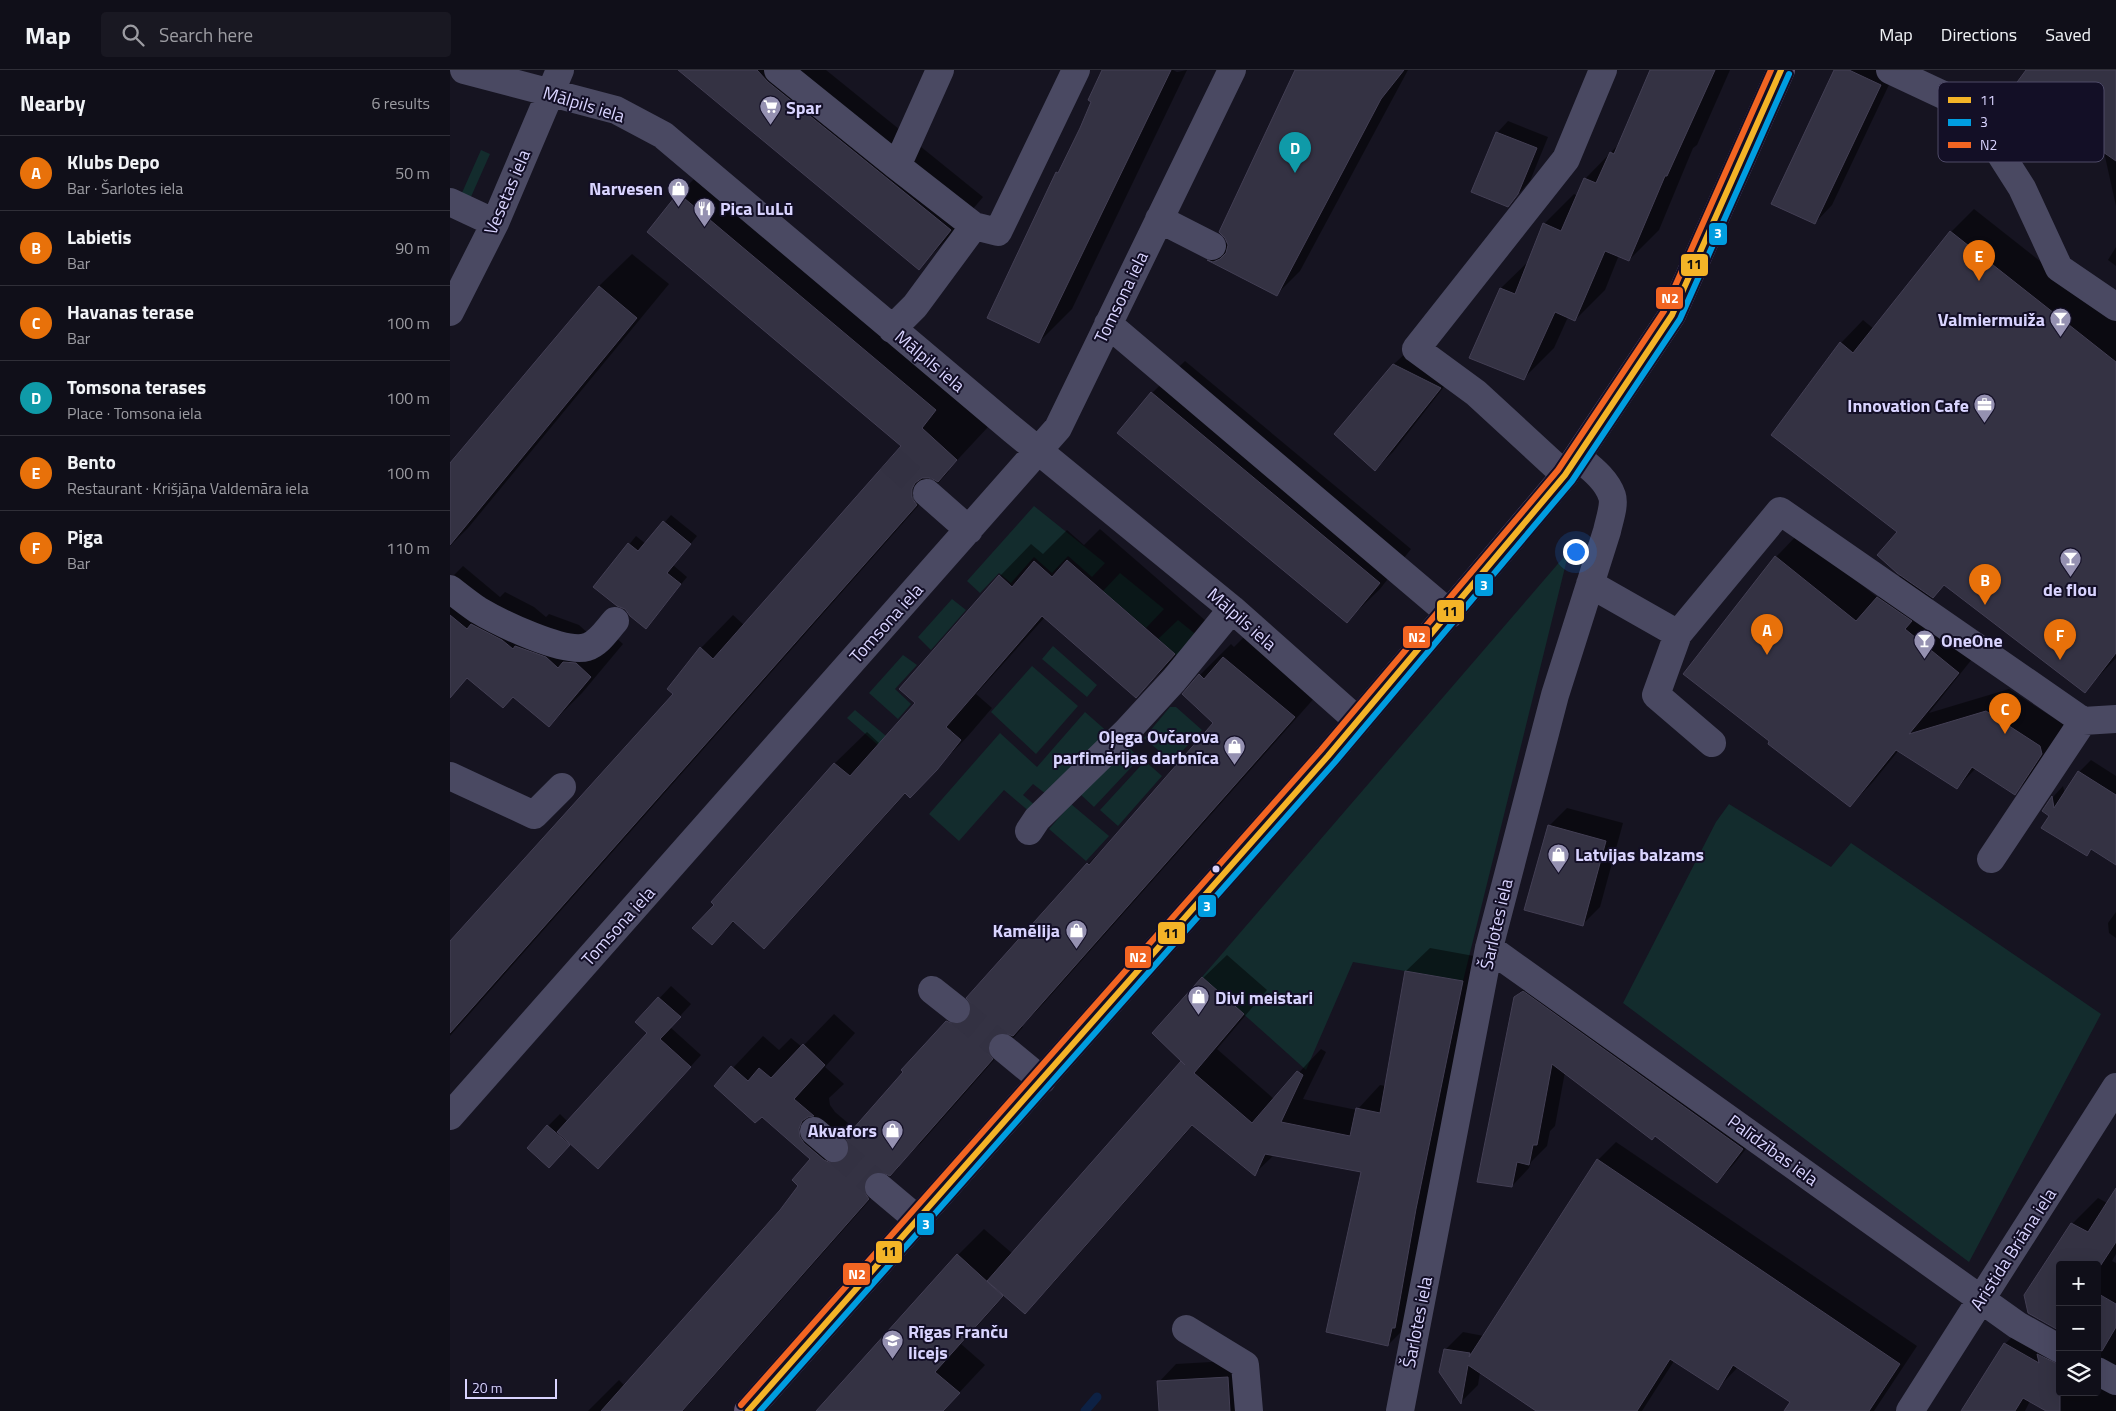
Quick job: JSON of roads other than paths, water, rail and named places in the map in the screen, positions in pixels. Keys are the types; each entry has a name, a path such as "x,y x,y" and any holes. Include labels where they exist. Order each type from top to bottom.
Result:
{"main road":[{"path":"748,1411 1358,721 1572,467 1672,314 1781,70"}],"street":[{"name":"Mālpils iela","path":"464,70 555,82 616,110 663,136 892,330 1232,609 1358,721"},
{"path":"778,70 974,226 998,232 1076,70"},
{"path":"897,166 940,70"},
{"name":"Tomsona iela","path":"450,1116 1058,428 1232,70"},
{"name":"Šarlotes iela","path":"1400,1411 1489,948 1555,695 1607,531 1613,497 1599,474 1572,467 1416,349 1566,159 1603,70"},
{"path":"1890,70 1938,93"},
{"name":"Vesetas iela","path":"450,312 495,223 555,82"},
{"path":"2005,162 2022,188 2059,268 2116,307"},
{"path":"450,202 495,223"},
{"path":"1159,218 1212,246"},
{"path":"892,330 915,306 974,226"},
{"path":"1108,324 1450,614"},
{"path":"927,493 969,530"},
{"path":"1712,743 1656,695 1678,634 1780,511 2083,721 2116,719"},
{"path":"1590,584 1678,634"},
{"path":"450,589 479,610 545,642 575,649 588,647 596,642 615,621"},
{"path":"1029,831 1037,818 1127,731 1174,680 1232,609"},
{"path":"1991,859 2083,721"},
{"path":"450,776 534,815 562,786"},
{"name":"Palīdzības iela","path":"1489,948 2017,1325 2056,1347"},
{"path":"932,990 956,1009"},
{"path":"1003,1048 1042,1080"},
{"name":"Aristida Briāna iela","path":"1910,1411 1980,1298 2116,1087"},
{"path":"814,1131 834,1148"},
{"path":"879,1187 917,1219"},
{"path":"1186,1329 1245,1365 1249,1411"},
{"path":"2101,1373 2116,1381"}],"waterway":[{"path":"1085,1411 1097,1397"}],"tunnel":[{"path":"890,459 927,493"},
{"path":"956,1009 1003,1048"},
{"path":"834,1148 879,1187"}],"place":[{"name":"Spar","path":"770,126"},
{"name":"Tomsona terases","path":"1295,173"},
{"name":"Narvesen","path":"679,207"},
{"name":"Pica LuLū","path":"704,227"},
{"name":"Bento","path":"1979,281"},
{"name":"Valmiermuiža","path":"2061,338"},
{"name":"Innovation Cafe","path":"1985,424"},
{"name":"de flou","path":"2070,578"},
{"name":"Labietis","path":"1985,605"},
{"name":"Klubs Depo","path":"1767,655"},
{"name":"OneOne","path":"1925,659"},
{"name":"Piga","path":"2060,660"},
{"name":"Havanas terase","path":"2005,734"},
{"name":"Oļega Ovčarova parfimērijas darbnīca","path":"1235,765"},
{"name":"Latvijas balzams","path":"1559,873"},
{"name":"Kamēlija","path":"1076,949"},
{"name":"Divi meistari","path":"1199,1016"},
{"name":"Akvafors","path":"893,1149"},
{"name":"Rīgas Franču licejs","path":"892,1360"}]}
